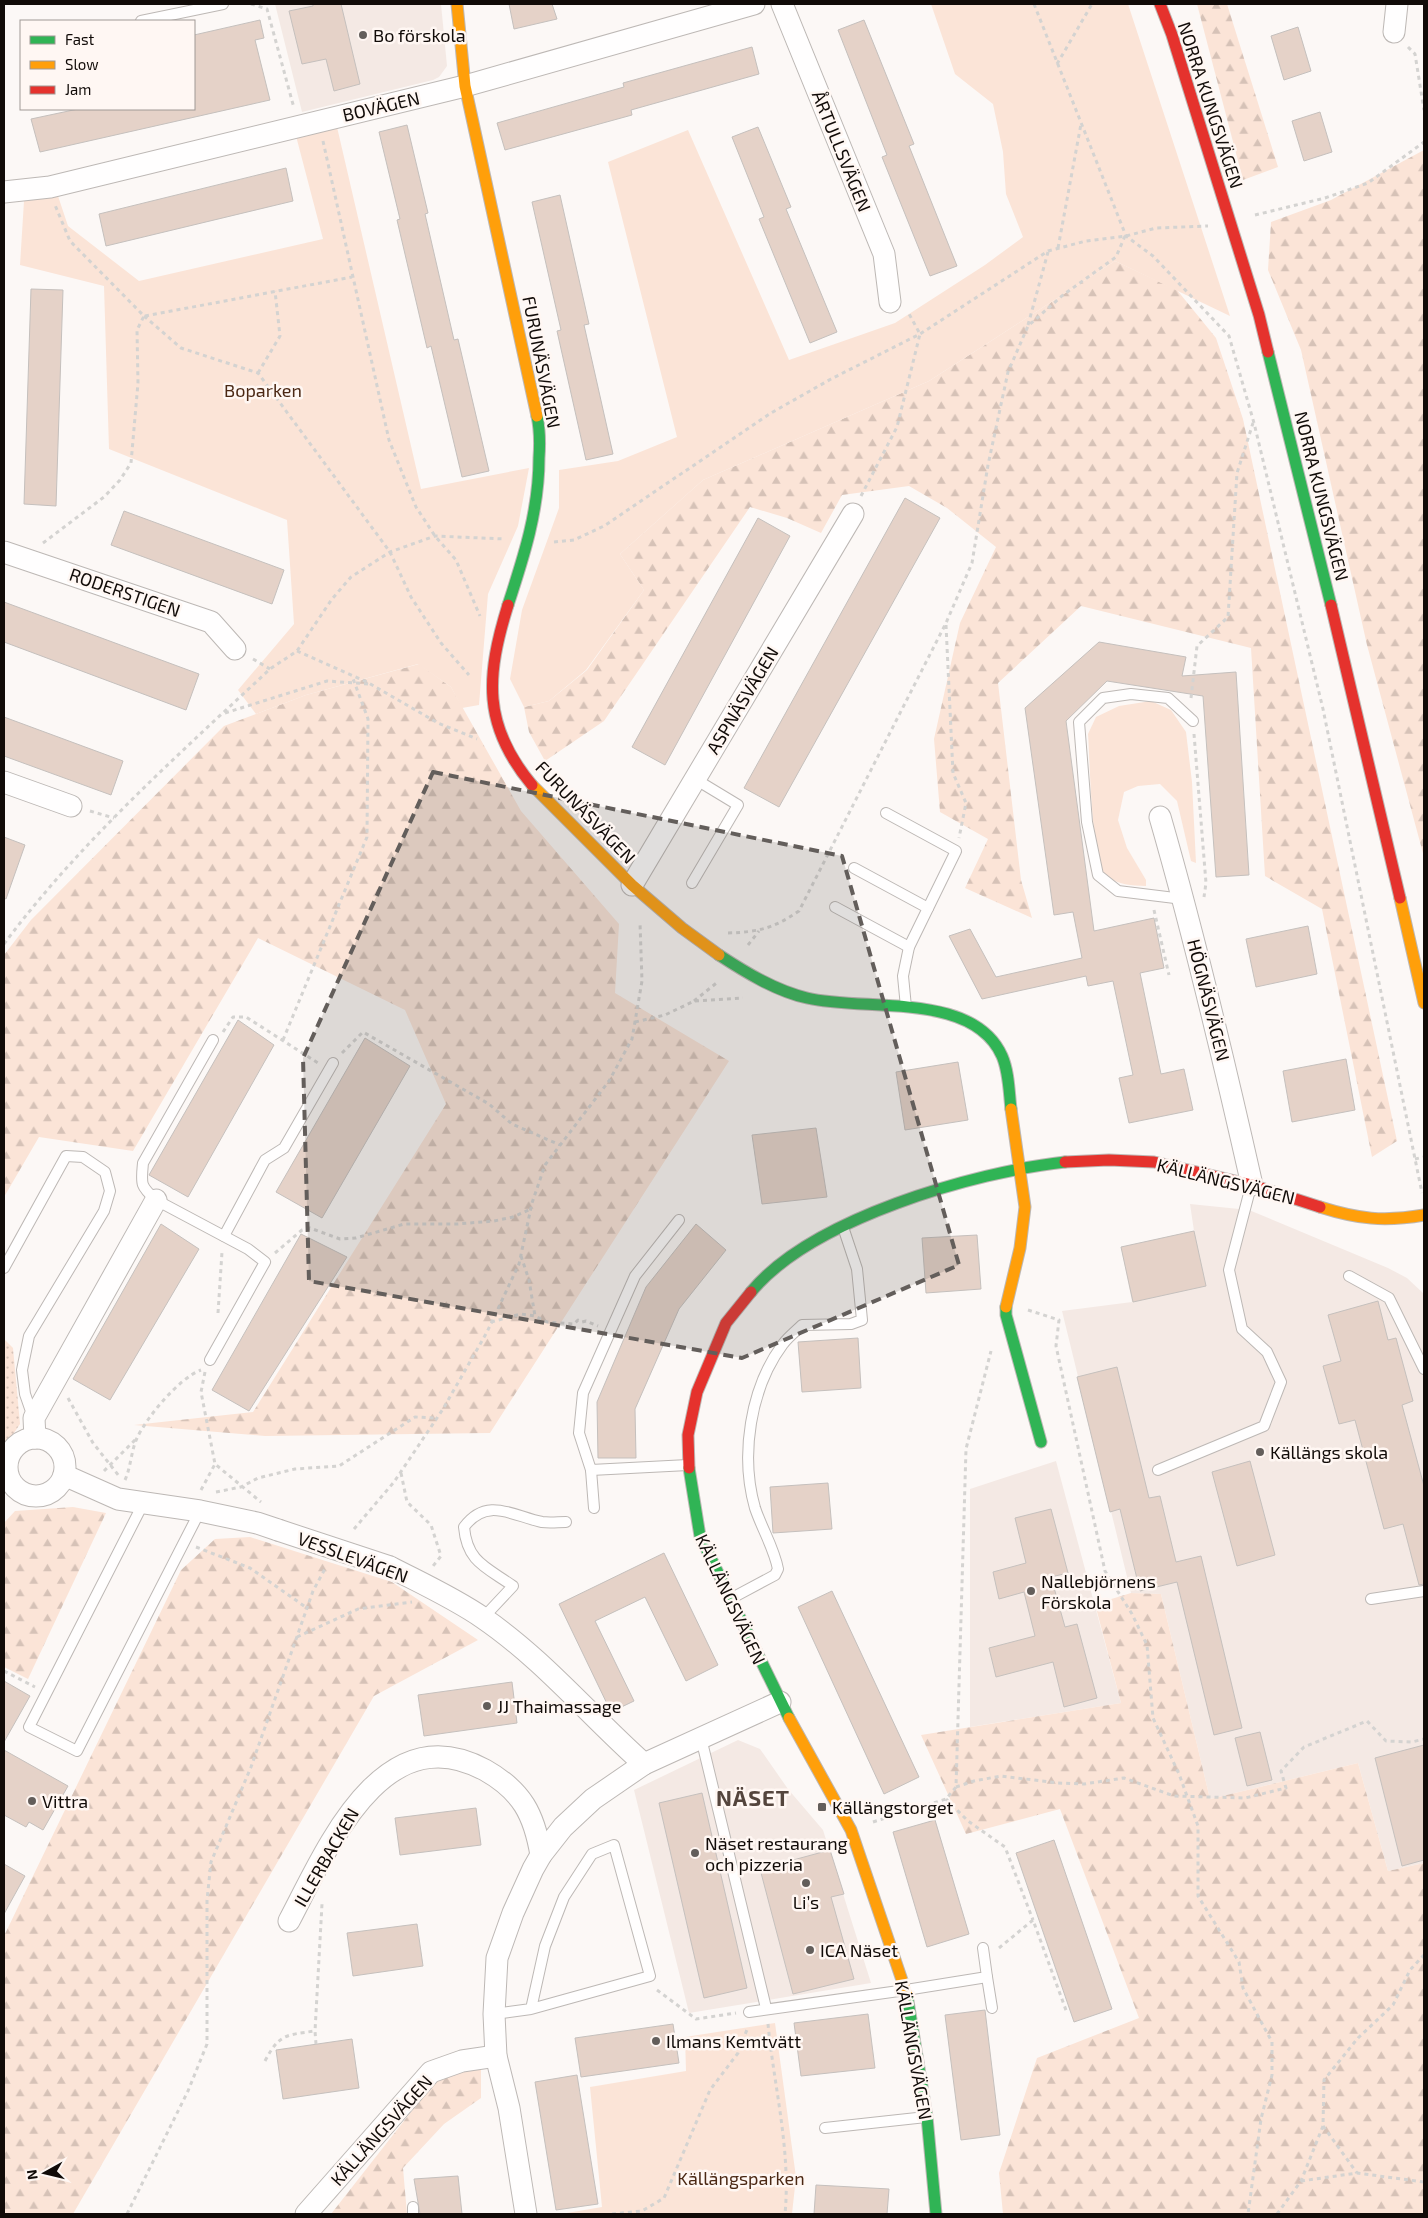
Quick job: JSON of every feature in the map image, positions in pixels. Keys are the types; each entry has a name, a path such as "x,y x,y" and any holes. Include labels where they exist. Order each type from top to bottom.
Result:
{"street":[{"name":"FURUNÄSVÄGEN","path":"457,4 465,86 539,423 540,478 530,540 506,608 497,647 491,697 499,730 515,761 537,792 632,885 689,934 751,976 797,996 818,1000 958,1015 989,1035 1000,1048 1005,1064 1025,1207 1023,1229 1006,1303 1006,1315 1011,1340 1041,1442"},
{"name":"BOVÄGEN","path":"4,192 50,187 465,86 754,4"},
{"name":"ÅRTULLSVÄGEN","path":"782,4 884,254 890,302"},
{"name":"NORRA KUNGSVÄGEN","path":"1160,4 1172,34 1259,315 1328,592 1424,1004"},
{"path":"1394,32 1397,4"},
{"name":"ASPNÄSVÄGEN","path":"632,885 853,514"},
{"name":"RODERSTIGEN","path":"4,552 25,557 211,622 235,649"},
{"path":"4,782 71,806"},
{"name":"HÖGNÄSVÄGEN","path":"1160,817 1186,908 1226,1068 1252,1185"},
{"name":"KÄLLÄNGSVÄGEN","path":"936,2214 927,2117 906,1990 851,1830 780,1702 729,1600 700,1536 690,1488 688,1435 696,1392 726,1323 758,1284 799,1250 843,1227 915,1196 1020,1168 1073,1162 1154,1162 1252,1185 1348,1216 1383,1220 1424,1215"},
{"path":"35,1428 45,1439 59,1449 65,1466 64,1475 54,1491 45,1495 35,1497 10,1494 7,1462 17,1445 35,1428 56,1378 156,1200"},
{"name":"VESSLEVÄGEN","path":"64,1475 118,1499 200,1511 272,1528 390,1567 426,1585 483,1618 540,1664 601,1725 644,1764"},
{"path":"526,2214 509,2108 496,2056 494,2014 498,1958 513,1913 541,1855 563,1827 594,1799 644,1764 780,1702"},
{"name":"ILLERBACKEN","path":"289,1921 331,1842 360,1799 388,1773 420,1760 451,1758 479,1767 500,1779 518,1794 529,1812 536,1828 541,1855"},
{"name":"KÄLLÄNGSVÄGEN","path":"306,2214 432,2072 462,2061 496,2056"}],"lane":[{"path":"146,20 223,4"},
{"path":"1186,908 1118,891 1098,875 1087,822 1079,722 1103,698 1131,694 1168,698 1193,721"},
{"path":"692,883 738,805 695,779"},
{"path":"886,813 956,851 908,947 903,976 906,1008"},
{"path":"854,868 928,908"},
{"path":"835,907 908,947"},
{"path":"210,1360 265,1262 248,1249 156,1200 144,1190 141,1182 143,1163 213,1040"},
{"path":"224,1236 265,1160 284,1148 333,1063"},
{"path":"4,1268 66,1156 82,1157 106,1172 110,1191 104,1211 29,1336 22,1370 25,1394 35,1428"},
{"path":"1158,1470 1264,1426 1281,1382 1266,1352 1242,1329 1229,1270 1252,1185"},
{"path":"594,1508 591,1470 579,1434 583,1393 634,1276 679,1220"},
{"path":"729,1600 775,1575 778,1569 753,1498 748,1435 754,1405 767,1371 783,1344 802,1325 851,1324 862,1320 857,1269 843,1227"},
{"path":"1349,1276 1389,1298 1424,1369"},
{"path":"591,1470 689,1465"},
{"path":"144,1502 29,1727 77,1751 200,1511"},
{"path":"483,1618 513,1586 471,1556 465,1544 464,1527 469,1519 485,1511 498,1508 543,1522 566,1522"},
{"path":"1370,1599 1424,1592"},
{"path":"701,1738 766,2008"},
{"path":"494,2014 531,2009 650,1976 614,1845 592,1854 564,1897 545,1946 531,2009"},
{"path":"983,1948 992,2008"},
{"path":"749,2012 987,1977"},
{"path":"825,2128 927,2117"}],"path":[{"path":"251,4 267,9 309,123 352,277 385,423 400,470 416,507 435,536 456,560 474,597 486,634 497,647"},
{"path":"1034,4 1126,236 1153,256 1229,336 1254,422 1323,709 1422,1194"},
{"path":"1057,65 1092,4"},
{"path":"1394,32 1414,54 1424,110"},
{"path":"724,933 749,932 778,925 799,911 946,623 972,563 988,465 1008,372 1028,326 1048,251 1059,248 1081,122"},
{"path":"1255,215 1325,198 1368,183 1424,142"},
{"path":"50,187 60,220 70,241 144,316 181,348 258,373 390,552 411,597 441,643 467,674 491,697"},
{"path":"1028,326 1063,295 1116,257 1126,236 1156,228 1210,226"},
{"path":"25,557 104,497 120,480 131,462 138,383 136,330 144,316 352,277"},
{"path":"258,373 280,336 274,292"},
{"path":"853,514 874,469 897,427 920,334 907,311 890,302"},
{"path":"1186,908 1203,900 1206,884 1190,690 1198,646 1228,617 1237,473 1254,422"},
{"path":"946,623 953,773 966,803 956,851"},
{"path":"297,651 371,685 438,723 484,741 505,741"},
{"path":"283,1040 367,837 368,719 352,676"},
{"path":"222,714 307,686 327,682 371,685"},
{"path":"354,1529 401,1472 436,1418 491,1322 519,1264 531,1209 544,1165 609,1081 632,1039 642,981 640,920 648,900"},
{"path":"1153,906 1169,975"},
{"path":"635,1022 666,1015 694,1001 730,1000 756,995 764,981"},
{"path":"224,1031 233,1017 246,1017 320,1064 333,1063 362,1032 489,1104 512,1124 560,1145"},
{"path":"1415,1159 1424,1157"},
{"path":"265,1262 302,1230 310,1228 340,1239 404,1224 457,1224 494,1221 513,1217 531,1209"},
{"path":"215,1350 224,1236"},
{"path":"521,1256 529,1280 535,1316"},
{"path":"1006,1303 1059,1320 1056,1346 1105,1571 1132,1614 1147,1645 1153,1718 1187,1795 1198,1826 1198,1896 1239,1962 1243,1988 1272,2042 1272,2076 1261,2119 1248,2214"},
{"path":"491,1322 521,1314 535,1316 547,1322 574,1324 578,1320 586,1321 610,1332"},
{"path":"956,1787 966,1449 994,1344"},
{"path":"90,1486 137,1438 170,1392 188,1374 206,1368 201,1392 214,1464 198,1496 241,1487 258,1478 295,1469 339,1466 415,1417 436,1418"},
{"path":"56,1378 93,1443 124,1482 137,1438"},
{"path":"214,1464 271,1510 272,1528"},
{"path":"296,1637 358,1609 422,1600 426,1585 441,1556 432,1525 407,1502 401,1472"},
{"path":"184,1542 250,1568 307,1608"},
{"path":"127,2214 188,2091 207,2044 207,1900 212,1862 251,1767 307,1608 328,1563"},
{"path":"4,1671 46,1693"},
{"path":"851,1830 946,1799 956,1787 974,1781 1001,1776 1076,1784 1124,1778 1174,1796 1245,1798 1286,1788 1281,1771 1304,1748 1367,1721 1386,1741 1412,1742 1424,1739"},
{"path":"946,1799 968,1821 1005,1847 1067,2013"},
{"path":"310,1883 322,1897 323,1917 314,2031 316,2044"},
{"path":"985,1959 1033,1920"},
{"path":"1277,2214 1301,2181 1323,2126 1324,2080 1358,2038 1393,2005 1410,1970 1424,1955"},
{"path":"612,2214 642,2212 664,2198 710,2090 738,2052 749,2022 749,2012 696,2019 656,1989 650,1976"},
{"path":"766,2008 784,2142 787,2197 785,2214"},
{"path":"265,2061 272,2048 284,2036 314,2031"},
{"path":"1323,2126 1357,2173"},
{"path":"1301,2181 1357,2173 1424,2182"}],"highlighted area":[{"path":"433,772 842,856 959,1265 742,1358 309,1281 303,1058"}],"shaded area":[{"name":"Bo förskola","path":"275,4 441,4 447,66 439,77 433,80 302,112"},
{"name":"Källängs skola","path":"1190,1204 1249,1210 1388,1268 1407,1278 1424,1294 1424,1863 1388,1871 1358,1763 1210,1799 1161,1594 1131,1593 1062,1311 1132,1302 1121,1247 1194,1231"},
{"name":"Nallebjörnens Förskola","path":"1056,1461 1121,1703 970,1727 970,1489"},
{"path":"738,1740 760,1749 788,1789 823,1830 871,1983 689,2013 634,1790"}],"green space":[{"path":"931,4 1128,4 1230,316 1115,261 929,381 703,480 620,554 644,590 586,670 549,701 524,707 510,679 522,610 559,508 559,470 618,461 677,437 608,162 688,130 789,360 895,323 985,265 1023,237 1006,194 1003,152 993,104 955,74"},
{"path":"1197,4 1227,4 1278,167 1243,180"},
{"name":"Boparken","path":"337,127 421,489 529,468 518,526 488,594 479,705 462,708 451,687 418,664 306,695 256,714 238,690 294,624 287,520 109,449 104,286 20,265 24,201 58,196 68,226 139,281 323,239 296,136"},
{"path":"1424,150 1424,857 1367,645 1301,350 1268,270 1271,222 1331,200"},
{"path":"1115,261 1177,290 1216,338 1243,419 1397,1141 1372,1157 1322,909 1265,876 1251,648 1081,606 998,683 1021,880 1032,918 965,888 988,839 940,812 934,739 960,623 996,547 947,508 909,486 842,495 821,533 787,518 750,507 604,721 545,761 529,732 524,707 549,701 587,670 644,590 620,554 703,480 929,381"},
{"path":"419,664 451,687 521,811 619,924 615,993 729,1061 490,1433 265,1436 134,1425 253,1412 446,1104 405,1010 258,938 133,1151 39,1137 4,1197 4,955 31,920 224,726 306,695"},
{"path":"1151,701 1171,710 1186,732 1192,782 1196,863 1191,861 1177,801 1160,784 1138,786 1124,792 1118,820 1127,848 1146,880 1146,886 1130,885 1111,879 1106,875 1101,866 1094,831 1088,734 1096,717 1119,706"},
{"path":"4,1339 13,1348 20,1424 4,1448"},
{"path":"73,1507 106,1513 28,1679 4,1667 4,1523 15,1511"},
{"path":"250,1537 392,1582 478,1640 374,1696 73,2214 4,2214 4,1936 181,1570 215,1539"},
{"path":"1131,1593 1161,1594 1210,1799 1358,1763 1388,1871 1424,1863 1424,2214 1003,2214 999,2173 1037,2058 1139,2018 1060,1809 966,1834 921,1735 1121,1703 1095,1604"},
{"name":"Källängsparken","path":"775,2023 796,2177 792,2214 561,2214 602,2207 590,2087 686,2071 685,2037"},
{"path":"481,2066 481,2098 444,2124 403,2168 407,2214 331,2214 440,2075"}],"building":[{"path":"313,4 341,4 360,84 334,91 326,59 302,64 289,11 313,6"},
{"path":"509,4 552,4 557,19 514,29"},
{"path":"260,20 264,38 255,40 270,100 40,152 31,119 73,110 195,110 195,35"},
{"path":"864,20 914,144 909,146 957,266 930,276 882,157 887,155 838,30"},
{"path":"1298,27 1311,71 1284,80 1271,36"},
{"path":"752,47 759,74 631,110 632,115 505,150 497,123 624,87 623,83"},
{"path":"1320,112 1332,152 1304,161 1292,121"},
{"path":"407,125 428,213 425,214 454,340 458,339 489,471 462,477 431,346 427,348 397,220 400,219 379,132"},
{"path":"758,127 791,207 786,209 837,332 810,343 759,219 764,217 732,137"},
{"path":"286,168 293,201 106,246 99,214"},
{"path":"560,195 589,324 584,325 613,454 586,460 557,331 561,330 532,202"},
{"path":"31,289 63,290 56,506 24,504"},
{"path":"905,498 940,518 779,807 744,788"},
{"path":"124,511 284,570 272,604 111,545"},
{"path":"758,518 790,536 665,765 632,747"},
{"path":"4,602 199,674 186,710 4,642"},
{"path":"1099,642 1186,657 1182,676 1236,672 1249,875 1216,877 1203,696 1107,681 1066,721 1094,931 1154,918 1164,968 1140,973 1161,1074 1184,1069 1193,1110 1129,1123 1119,1078 1133,1075 1113,981 1088,986 1086,976 982,999 949,936 970,929 996,977 1082,958 1073,912 1054,915 1025,708"},
{"path":"4,717 123,761 111,795 4,756"},
{"path":"4,837 25,845 6,899 4,898"},
{"path":"1308,926 1317,974 1256,987 1246,939"},
{"path":"238,1020 274,1045 188,1197 149,1175"},
{"path":"365,1038 410,1066 322,1218 276,1192"},
{"path":"1346,1059 1355,1110 1292,1122 1283,1071"},
{"path":"958,1062 968,1120 905,1130 896,1072"},
{"path":"816,1128 827,1197 762,1204 752,1135"},
{"path":"161,1224 199,1249 110,1400 73,1379"},
{"path":"696,1224 726,1250 679,1309 635,1409 636,1458 598,1458 597,1402 646,1287"},
{"path":"1194,1231 1206,1286 1133,1302 1121,1247"},
{"path":"301,1234 347,1257 249,1411 212,1390"},
{"path":"977,1235 981,1289 926,1293 922,1238"},
{"path":"1378,1301 1388,1340 1396,1338 1413,1401 1402,1405 1424,1486 1424,1584 1419,1585 1403,1524 1384,1529 1355,1420 1339,1424 1323,1366 1341,1361 1328,1315"},
{"path":"858,1338 861,1388 802,1392 798,1342"},
{"path":"1117,1367 1149,1498 1160,1496 1176,1562 1201,1556 1242,1728 1214,1735 1177,1582 1140,1591 1120,1509 1110,1512 1077,1377"},
{"path":"1250,1461 1275,1555 1237,1566 1212,1472"},
{"path":"828,1483 832,1529 773,1533 770,1487"},
{"path":"1051,1509 1068,1573 1051,1577 1065,1627 1077,1624 1097,1698 1064,1707 1053,1662 996,1677 989,1648 1035,1636 1024,1592 999,1599 993,1572 1026,1563 1015,1518"},
{"path":"664,1553 718,1665 686,1681 645,1597 595,1621 634,1701 611,1712 559,1604"},
{"path":"832,1591 919,1777 884,1794 798,1607"},
{"path":"4,1681 30,1696 4,1742"},
{"path":"512,1682 517,1723 424,1736 418,1695"},
{"path":"1260,1732 1272,1780 1247,1786 1235,1738"},
{"path":"1424,1745 1424,1860 1402,1866 1375,1758"},
{"name":"Vittra","path":"4,1750 68,1786 43,1830 29,1822 26,1827 4,1815"},
{"path":"702,1793 747,1988 704,1998 659,1803"},
{"path":"476,1808 481,1845 400,1855 395,1818"},
{"path":"935,1820 969,1934 927,1947 893,1832"},
{"path":"1054,1840 1112,2009 1074,2022 1016,1853"},
{"path":"830,1850 844,1894 831,1897 854,1979 793,1994 760,1869"},
{"path":"4,1864 25,1876 4,1914"},
{"path":"417,1924 423,1966 353,1976 347,1933"},
{"path":"985,2010 1000,2135 961,2140 945,2015"},
{"path":"868,2014 875,2068 801,2076 794,2023"},
{"path":"673,2024 679,2063 581,2077 575,2038"},
{"path":"352,2039 359,2088 283,2099 276,2050"},
{"path":"577,2075 598,2204 556,2210 535,2082"},
{"path":"458,2176 462,2214 420,2214 414,2179"},
{"path":"816,2185 889,2189 887,2214 814,2214"}],"traffic: fast":[{"path":"1268,352 1331,605"},
{"path":"508,605 530,533 536,496 540,442 537,416"},
{"path":"719,955 772,986 795,995 831,1002 916,1008 943,1013 968,1021 988,1035 1002,1056 1007,1075 1011,1109"},
{"path":"751,1292 778,1266 813,1242 853,1221 896,1203 986,1176 1028,1167 1065,1162"},
{"path":"1006,1307 1006,1315 1041,1442"},
{"path":"689,1468 700,1536 789,1718"},
{"path":"907,1995 927,2117 936,2214"}],"traffic: slow":[{"path":"457,4 465,86 537,416"},
{"path":"532,785 632,885 682,928 719,955"},
{"path":"1400,898 1424,1003"},
{"path":"1006,1307 1020,1248 1025,1207 1011,1109"},
{"path":"1320,1207 1359,1217 1371,1218 1384,1219 1424,1215"},
{"path":"789,1718 851,1830 907,1995"}],"traffic: jam":[{"path":"1160,4 1172,35 1259,315 1268,352"},
{"path":"508,605 495,655 493,699 504,742 532,785"},
{"path":"1331,605 1400,898"},
{"path":"1065,1162 1109,1160 1154,1162 1252,1185 1320,1207"},
{"path":"689,1468 688,1435 697,1392 726,1323 751,1292"}],"place":[{"name":"Bo förskola","path":"363,35"},
{"name":"Källängs skola","path":"1260,1452"},
{"name":"Nallebjörnens Förskola","path":"1031,1591"},
{"name":"JJ Thaimassage","path":"487,1706"},
{"name":"Vittra","path":"32,1801"},
{"name":"Källängstorget","path":"822,1807"},
{"name":"Näset restaurang och pizzeria","path":"695,1853"},
{"name":"Li’s","path":"806,1883"},
{"name":"ICA Näset","path":"810,1950"},
{"name":"Ilmans Kemtvätt","path":"656,2041"}],"district":[{"name":"NÄSET","path":"753,1797"}]}
